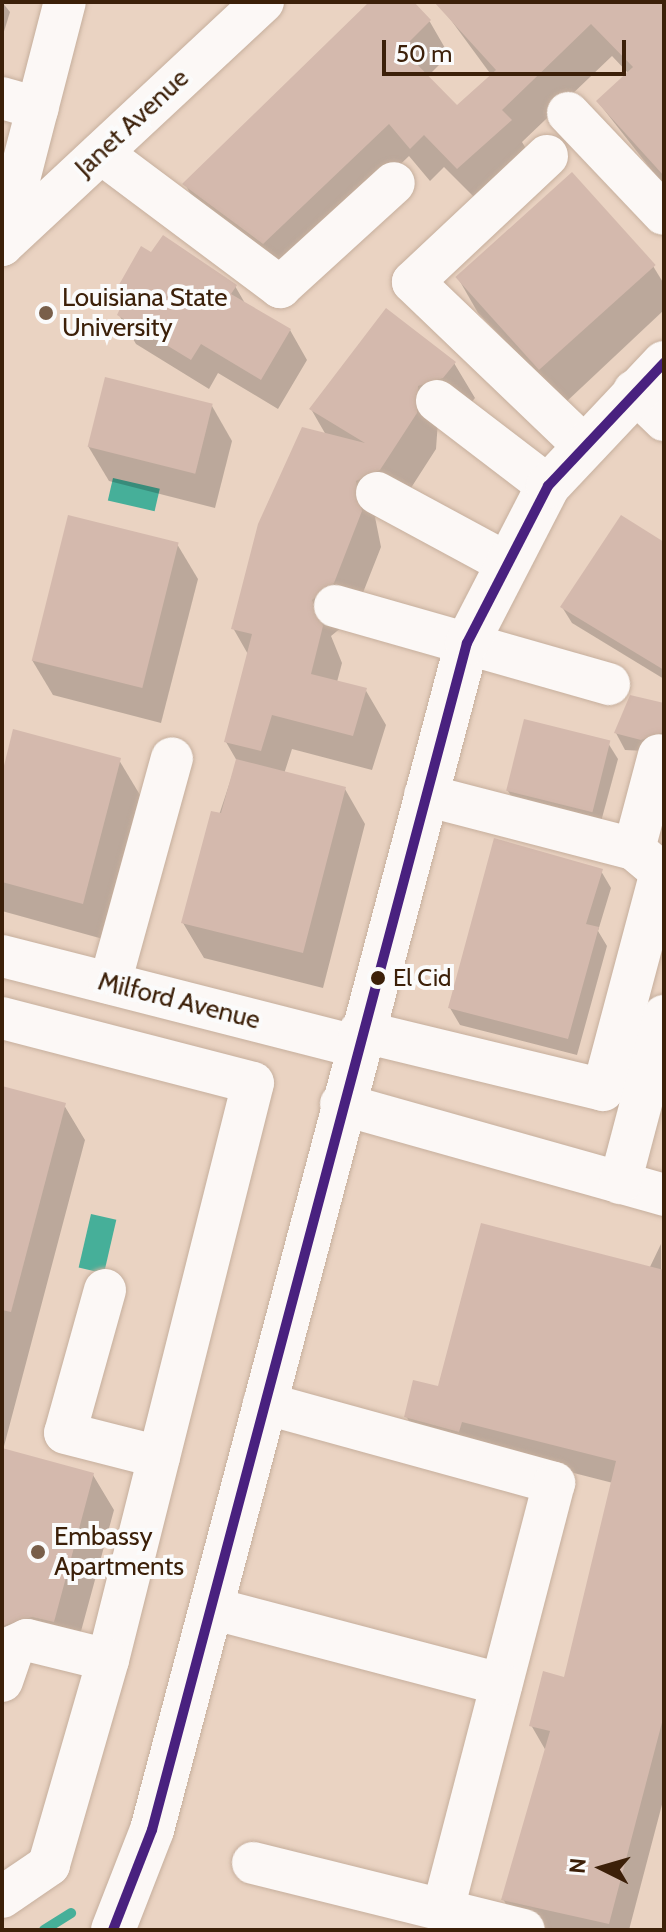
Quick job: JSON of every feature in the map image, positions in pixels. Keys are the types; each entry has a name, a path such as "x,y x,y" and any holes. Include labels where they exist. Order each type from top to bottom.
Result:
{"main road":[{"path":"113,1930 152,1830 358,1038 467,643 503,561 548,486 582,444 654,391"}],"street":[{"path":"2,245 20,103 65,2"},
{"name":"Janet Avenue","path":"2,245 263,2"},
{"path":"568,113 664,214"},
{"path":"101,153 280,287 394,183"},
{"path":"547,156 413,282 582,444"},
{"path":"437,401 548,486"},
{"path":"377,493 503,561"},
{"path":"335,606 609,684"},
{"path":"425,795 634,849 659,755"},
{"path":"110,983 172,758"},
{"name":"Milford Avenue","path":"2,956 270,1024 358,1038 603,1090 661,872 634,849"},
{"path":"620,1183 664,1016"},
{"path":"2,1018 253,1083"},
{"path":"2,1897 49,1865 108,1660 270,1024"},
{"path":"341,1104 664,1195"},
{"path":"105,1290 65,1433 159,1457"},
{"path":"264,1403 554,1483 443,1909"},
{"path":"211,1608 501,1684"},
{"path":"2,1681 14,1646 27,1640 108,1660"},
{"path":"253,1863 524,1930"}],"water":[{"path":"113,478 160,489 155,511 108,500"},
{"path":"91,1214 116,1220 104,1273 79,1268"}],"building":[{"path":"369,2 414,2 431,20 402,49 457,105 496,70 434,2 664,2 664,176 596,101 633,67 591,24 502,110 512,120 457,169 424,135 410,149 389,124 263,244 182,184"},
{"path":"572,172 656,265 539,370 455,277"},
{"path":"163,235 237,285 231,294 291,329 261,380 201,344 191,360 117,315 126,296 116,290 141,246 151,252"},
{"path":"386,308 456,362 443,378 418,386 417,413 380,470 356,481 362,511 334,583 312,600 323,626 311,674 367,688 353,736 272,715 261,751 224,742 252,634 231,629 258,524 302,427 365,443 309,409"},
{"path":"105,377 213,404 195,474 88,447"},
{"path":"68,515 179,543 142,688 32,661"},
{"path":"621,515 664,542 664,670 560,607"},
{"path":"630,695 664,703 664,732 641,740 614,733"},
{"path":"524,719 610,741 592,812 506,791"},
{"path":"13,729 121,758 83,904 2,882 2,774"},
{"path":"236,759 346,787 303,953 181,923 211,811 221,813"},
{"path":"494,838 603,869 586,924 599,927 568,1039 448,1008"},
{"path":"2,1086 66,1103 11,1312 2,1310"},
{"path":"481,1223 664,1270 664,1715 609,1924 501,1900 550,1731 529,1726 543,1671 564,1677 616,1461 462,1422 459,1432 404,1417 413,1380 438,1386"},
{"name":"Embassy Apartments","path":"2,1448 94,1473 54,1622 32,1617 2,1626"}],"waterway":[{"path":"44,1930 71,1913"}],"transit line":[{"path":"113,1930 152,1830 467,643 548,486 664,363"}],"place":[{"name":"Louisiana State University","path":"46,313"},
{"name":"El Cid","path":"378,978"},
{"name":"Embassy Apartments","path":"38,1552"}]}
